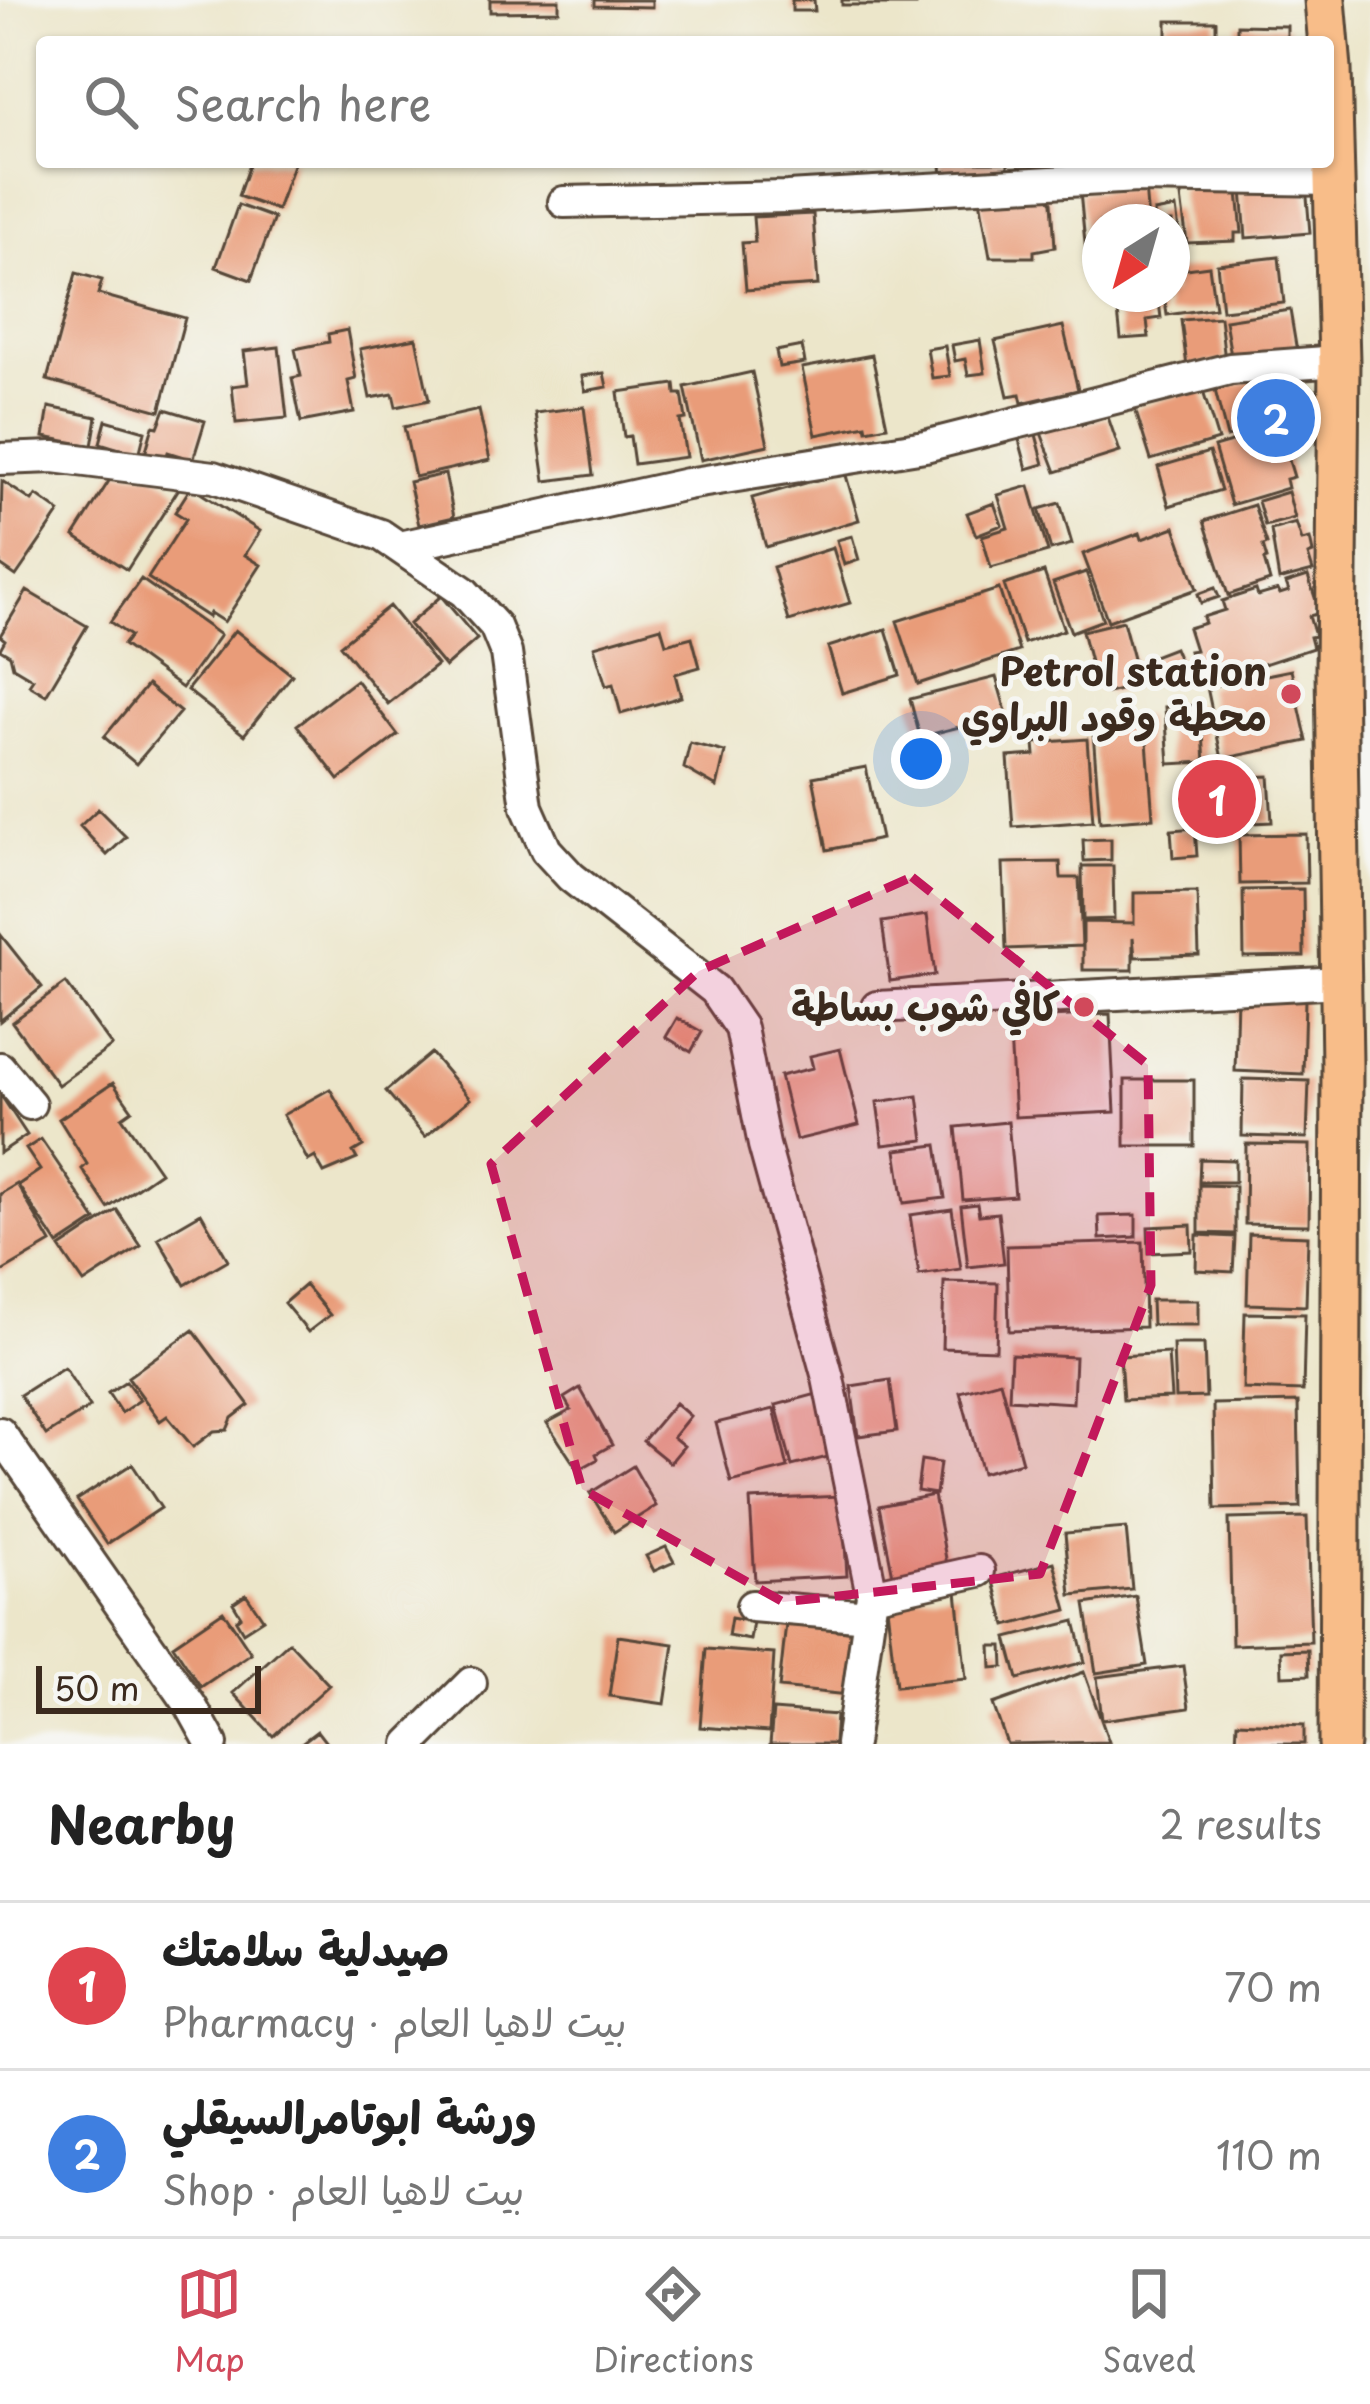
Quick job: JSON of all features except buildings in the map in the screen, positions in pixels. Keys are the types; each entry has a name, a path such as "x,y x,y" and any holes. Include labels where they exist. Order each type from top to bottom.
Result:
{"main road":[{"path":"1325,0 1327,36"},
{"path":"1333,168 1339,361 1336,671 1341,982 1356,1064 1339,1744"}],"street":[{"path":"564,202 787,197 1138,177 1334,180"},
{"path":"400,548 687,484 925,446 1230,369 1339,361"},
{"path":"0,459 54,458 214,477 381,535 464,592 495,626 506,653 526,807 546,850 571,877 715,990 741,1028 764,1145 828,1378 871,1606 850,1744"},
{"path":"877,1007 1341,982"},
{"path":"0,1068 30,1104"},
{"path":"0,1433 191,1706 212,1744"},
{"path":"752,1606 871,1606 979,1571"},
{"path":"410,1744 471,1683"}],"highlighted area":[{"path":"912,877 1148,1065 1151,1285 1040,1574 783,1602 582,1489 491,1164 699,971"}],"place":[{"name":"ورشة ابوتامرالسيقلي","path":"1276,418"},
{"name":"Petrol station محطة وقود البراوي","path":"1291,694"},
{"name":"صيدلية سلامتك","path":"1217,799"},
{"name":"كافي شوب بساطة","path":"1084,1007"}]}
